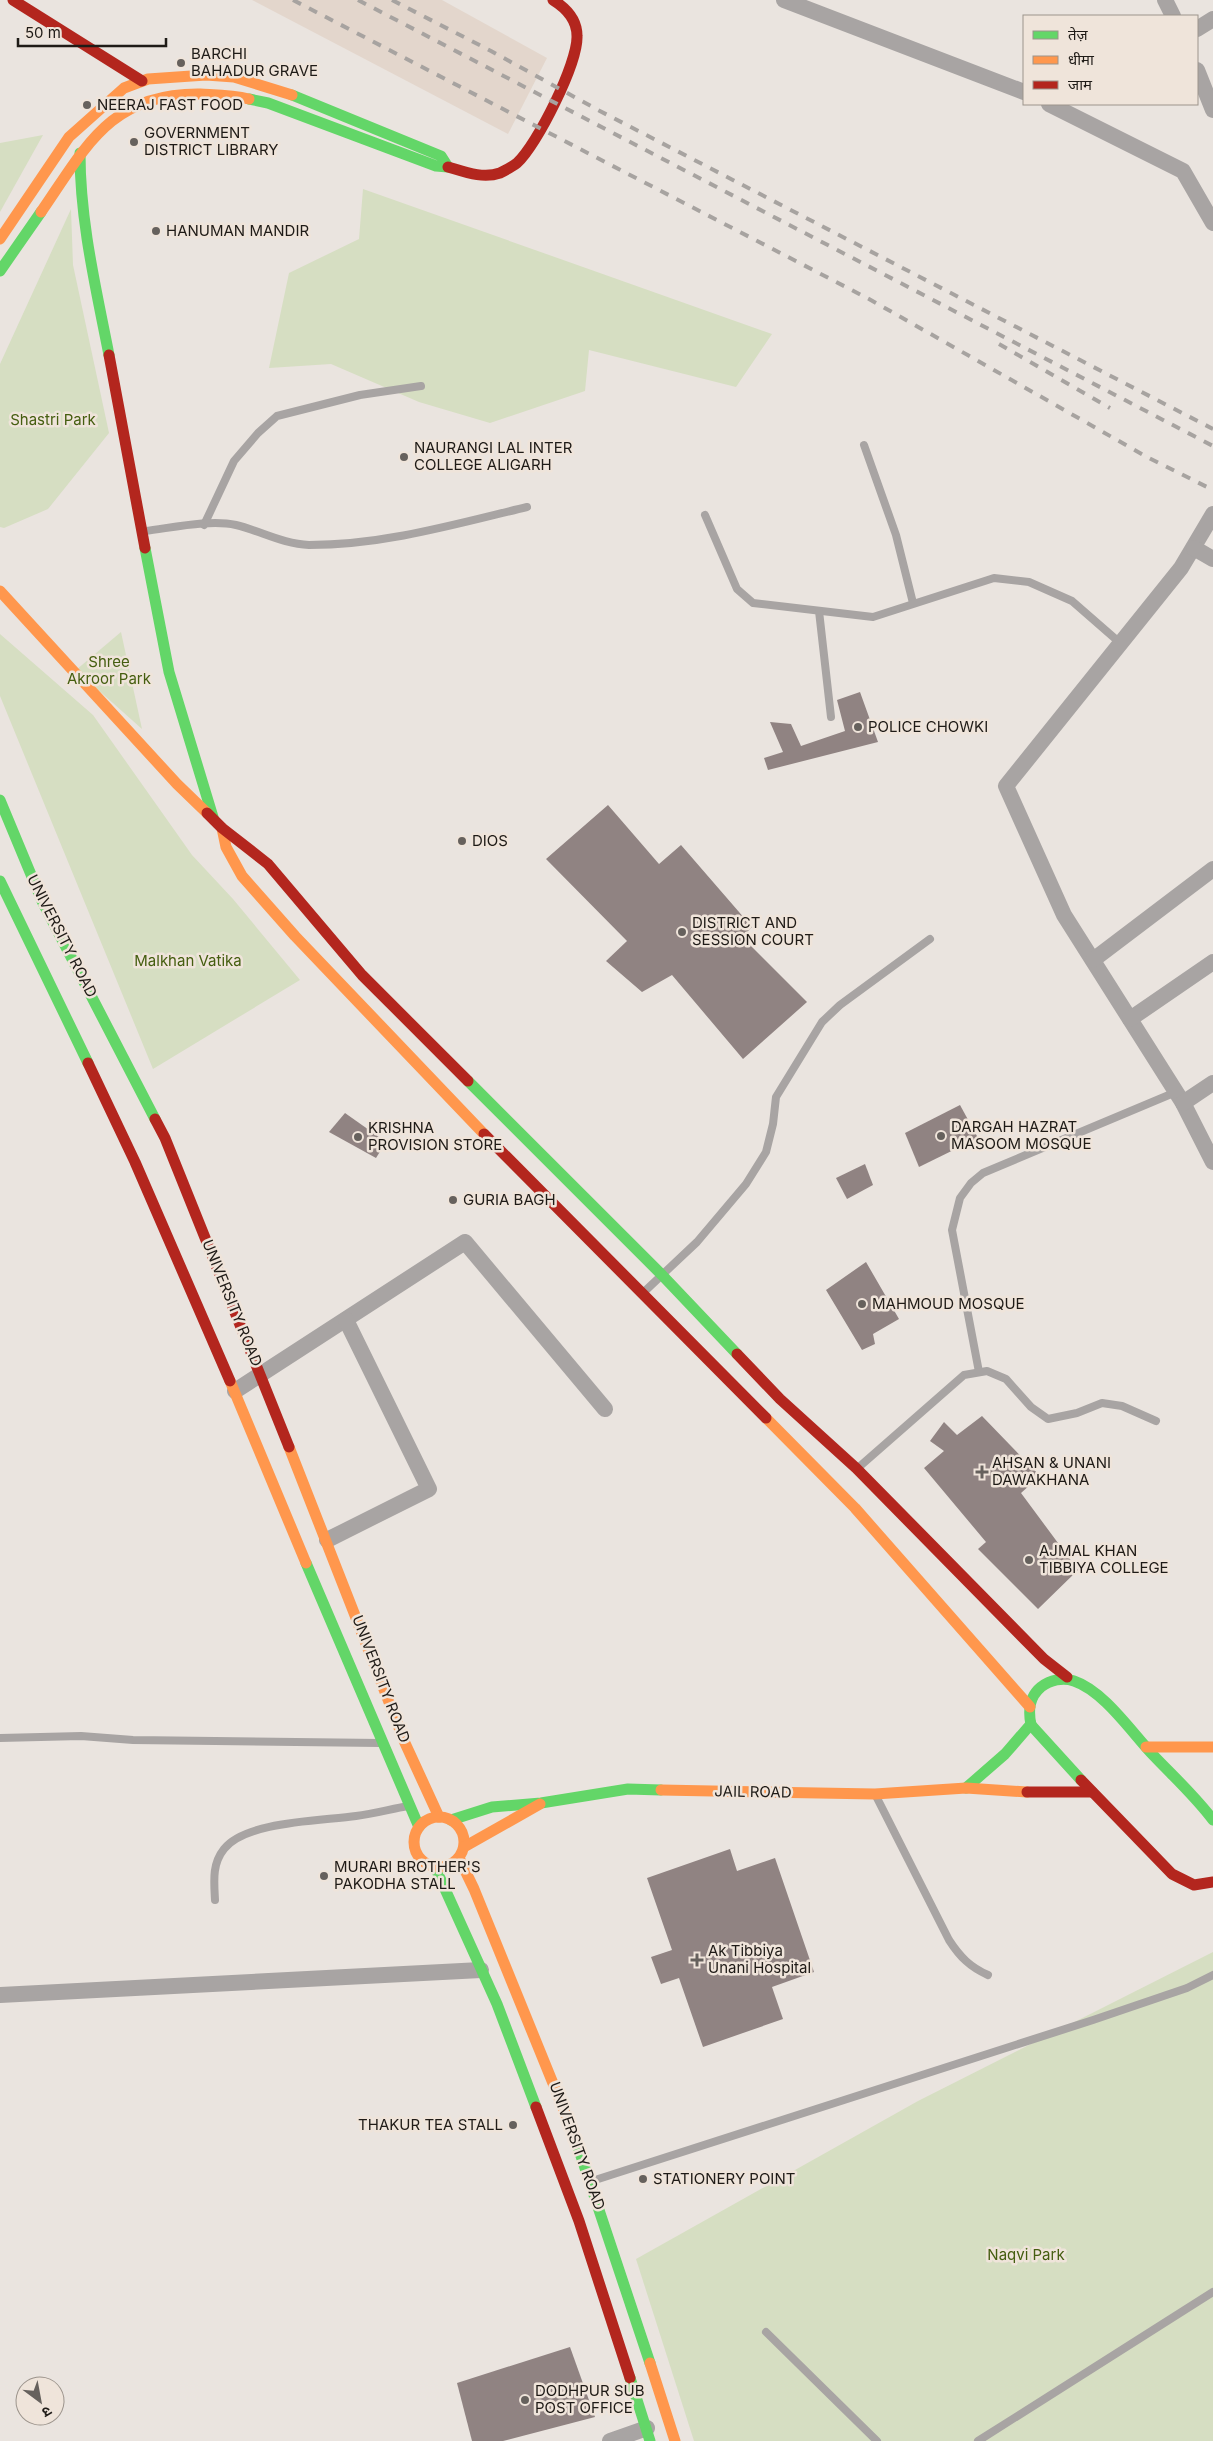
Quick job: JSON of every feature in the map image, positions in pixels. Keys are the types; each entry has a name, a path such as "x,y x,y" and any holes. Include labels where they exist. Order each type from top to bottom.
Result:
{"main road":[{"path":"13,0 142,81"},
{"path":"0,270 80,153 105,126 123,112 147,100 175,94 233,95 268,103 436,166 448,166 469,173 494,175 518,163 529,147 572,60 577,44 574,19 567,9 553,0"},
{"path":"0,239 69,137 124,88 142,81 172,76 206,75 234,77 276,88 441,156 448,166"},
{"path":"80,153 80,193 84,226 140,531 169,672 213,818"},
{"path":"0,591 177,784 222,828 268,864 362,975 662,1275 780,1399 856,1468 1044,1659 1067,1677 1082,1684 1097,1697 1213,1820"},
{"name":"UNIVERSITY ROAD","path":"0,800 42,902 165,1138 327,1540 405,1743 439,1817"},
{"path":"222,828 226,847 242,876 295,936 479,1129 855,1508 1030,1707"},
{"name":"UNIVERSITY ROAD","path":"0,881 135,1162 419,1827"},
{"path":"1067,1677 1050,1680 1036,1691 1030,1707 1031,1724 1040,1737 1166,1870 1181,1883 1196,1887 1208,1884 1213,1896"},
{"path":"966,1788 1005,1754 1031,1724"},
{"path":"1146,1747 1213,1747"},
{"name":"JAIL ROAD","path":"451,1820 492,1807 541,1803 628,1790 875,1794 966,1788 1031,1792 1092,1792"},
{"name":"JAIL ROAD","path":"461,1853 541,1803"},
{"path":"439,1817 451,1820 459,1827 464,1836 461,1853 448,1866 434,1867 420,1859 414,1843 419,1827 428,1820 439,1817"},
{"name":"UNIVERSITY ROAD","path":"461,1853 507,1974 565,2109 674,2441"},
{"name":"UNIVERSITY ROAD","path":"434,1867 497,2004 579,2221 649,2435"}],"street":[{"path":"1165,0 1172,15"},
{"path":"793,2 1023,92"},
{"path":"1198,28 1213,19"},
{"path":"1198,72 1213,110"},
{"path":"1050,105 1183,171 1213,223"},
{"path":"1213,514 1181,568 1119,642 1006,786 1064,915 1179,1098 1213,1162"},
{"path":"1194,548 1213,559"},
{"path":"1093,960 1213,869"},
{"path":"1130,1019 1213,962"},
{"path":"1179,1098 1213,1083"},
{"path":"234,1391 465,1242 605,1409"},
{"path":"327,1540 429,1490 346,1320"},
{"path":"0,1995 481,1970"},
{"path":"610,2441 649,2435"}],"lane":[{"path":"204,525 234,461 258,433 277,416 304,407 360,395 421,386"},
{"path":"864,444 896,535 913,603"},
{"path":"140,531 204,525 235,525 288,542 309,544 411,535 527,507"},
{"path":"705,515 737,589 754,603 873,617 994,578 1029,582 1072,602 1119,642"},
{"path":"819,611 831,717"},
{"path":"642,1294 697,1242 746,1184 766,1152 773,1124 776,1097 822,1022 840,1005 930,939"},
{"path":"979,1372 952,1230 960,1198 971,1183 983,1173 1179,1098"},
{"path":"856,1468 964,1375 979,1372 987,1371 1006,1380 1030,1407 1048,1418 1077,1413 1102,1403 1122,1406 1156,1420"},
{"path":"0,1738 81,1736 143,1740 382,1743"},
{"path":"875,1794 949,1940 966,1962 988,1975"},
{"path":"215,1900 214,1876 216,1860 225,1847 244,1834 268,1827 357,1816 410,1806"},
{"path":"590,2182 1093,2020 1187,1988 1213,1975"},
{"path":"978,2441 1213,2292"},
{"path":"766,2332 877,2441"}],"shaded area":[{"path":"252,0 442,0 547,58 508,134"}],"green space":[{"path":"43,135 0,212 0,143"},
{"path":"363,189 772,334 736,387 589,350 585,391 490,423 419,402 331,364 269,368 289,273 359,239"},
{"name":"Shastri Park","path":"71,209 73,265 109,433 48,509 4,528 0,527 0,364"},
{"name":"Shree Akroor Park","path":"121,632 142,729 76,670"},
{"name":"Malkhan Vatika","path":"0,634 93,715 192,855 233,899 300,980 153,1069 0,696"},
{"name":"Naqvi Park","path":"1213,1952 1213,2441 694,2441 636,2259 918,2101"}],"building":[{"name":"POLICE CHOWKI","path":"860,692 878,742 768,770 764,758 783,752 770,722 791,724 801,746 845,731 837,700"},
{"name":"DISTRICT AND SESSION COURT","path":"608,805 659,864 681,845 752,927 742,937 807,1002 743,1059 672,975 642,992 606,961 627,941 546,859"},
{"name":"DARGAH HAZRAT MASOOM MOSQUE","path":"960,1105 978,1138 919,1167 905,1133"},
{"name":"KRISHNA PROVISION STORE","path":"345,1113 386,1142 376,1158 329,1132"},
{"path":"865,1164 873,1185 847,1199 836,1178"},
{"name":"MAHMOUD MOSQUE","path":"866,1262 899,1319 873,1334 875,1344 862,1350 826,1290"},
{"path":"982,1416 1040,1476 1021,1493 1078,1570 1038,1609 978,1549 986,1542 924,1468 944,1451 930,1441 944,1422 957,1435"},
{"path":"730,1849 737,1871 775,1858 814,1972 772,1987 783,2019 703,2047 679,1978 661,1984 651,1957 672,1950 647,1878"},
{"name":"DODHPUR SUB POST OFFICE","path":"570,2347 595,2417 503,2441 472,2441 457,2383"}],"railway":[{"path":"293,0 869,299 1147,457 1213,490"},
{"path":"358,0 1213,446"},
{"path":"392,0 491,51 598,110 1213,429"},
{"path":"999,344 1110,408"}],"traffic: fast":[{"path":"249,99 268,103 436,166 448,167 441,156 292,95"},
{"path":"80,153 86,230 109,355"},
{"path":"0,271 41,212"},
{"path":"145,548 169,672 213,817"},
{"path":"0,800 42,901 155,1119"},
{"path":"0,881 88,1063"},
{"path":"468,1081 662,1275 737,1354"},
{"path":"306,1563 419,1827"},
{"path":"1081,1780 1031,1725 1030,1709 1032,1699 1041,1687 1052,1681 1061,1679 1074,1681 1085,1686 1107,1703 1213,1820"},
{"path":"966,1788 1005,1754 1031,1724"},
{"path":"451,1820 492,1807 541,1803 628,1789 661,1790"},
{"path":"435,1867 497,2004 536,2107"},
{"path":"574,2135 650,2363"},
{"path":"630,2378 650,2441"}],"traffic: slow":[{"path":"0,239 69,137 124,88 148,79 206,75 234,77 292,95"},
{"path":"41,212 87,146 104,128 122,114 144,103 169,96 200,94 249,99"},
{"path":"0,591 177,784 207,813"},
{"path":"222,828 226,847 242,876 295,936 484,1134"},
{"path":"230,1381 306,1563"},
{"path":"766,1418 855,1508 1030,1707"},
{"path":"289,1447 405,1743 439,1817"},
{"path":"1146,1747 1213,1747"},
{"path":"661,1790 875,1794 966,1788 1027,1792"},
{"path":"464,1847 540,1804"},
{"path":"434,1817 444,1817 457,1824 464,1837 464,1842 464,1847 457,1860 444,1867 434,1867 425,1863 418,1856 414,1847 414,1837 418,1828 425,1821 434,1817"},
{"path":"459,1858 474,1889 574,2135"},
{"path":"650,2363 675,2441"}],"traffic: jam":[{"path":"13,0 142,81"},
{"path":"448,167 467,173 494,175 517,163 535,139 555,103 576,48 577,30 573,20 553,0"},
{"path":"109,355 145,548"},
{"path":"207,813 222,828 268,864 362,975 468,1081"},
{"path":"88,1063 135,1162 230,1381"},
{"path":"155,1119 165,1138 289,1447"},
{"path":"484,1134 766,1418"},
{"path":"737,1354 780,1399 856,1468 1044,1659 1067,1677"},
{"path":"1081,1780 1172,1874 1194,1885 1213,1882"},
{"path":"1027,1792 1092,1792"},
{"path":"536,2107 579,2221 630,2378"}],"place":[{"name":"BARCHI BAHADUR GRAVE","path":"181,63"},
{"name":"NEERAJ FAST FOOD","path":"87,105"},
{"name":"GOVERNMENT DISTRICT LIBRARY","path":"134,142"},
{"name":"HANUMAN MANDIR","path":"156,231"},
{"name":"NAURANGI LAL INTER COLLEGE ALIGARH","path":"404,457"},
{"name":"POLICE CHOWKI","path":"858,727"},
{"name":"DIOS","path":"462,841"},
{"name":"DISTRICT AND SESSION COURT","path":"682,932"},
{"name":"DARGAH HAZRAT MASOOM MOSQUE","path":"941,1136"},
{"name":"KRISHNA PROVISION STORE","path":"358,1137"},
{"name":"GURIA BAGH","path":"453,1200"},
{"name":"MAHMOUD MOSQUE","path":"862,1304"},
{"name":"AHSAN & UNANI DAWAKHANA","path":"982,1472"},
{"name":"AJMAL KHAN TIBBIYA COLLEGE","path":"1029,1560"},
{"name":"MURARI BROTHER'S PAKODHA STALL","path":"324,1876"},
{"name":"Ak Tibbiya Unani Hospital","path":"697,1960"},
{"name":"THAKUR TEA STALL","path":"513,2125"},
{"name":"STATIONERY POINT","path":"643,2179"},
{"name":"DODHPUR SUB POST OFFICE","path":"525,2400"}]}
